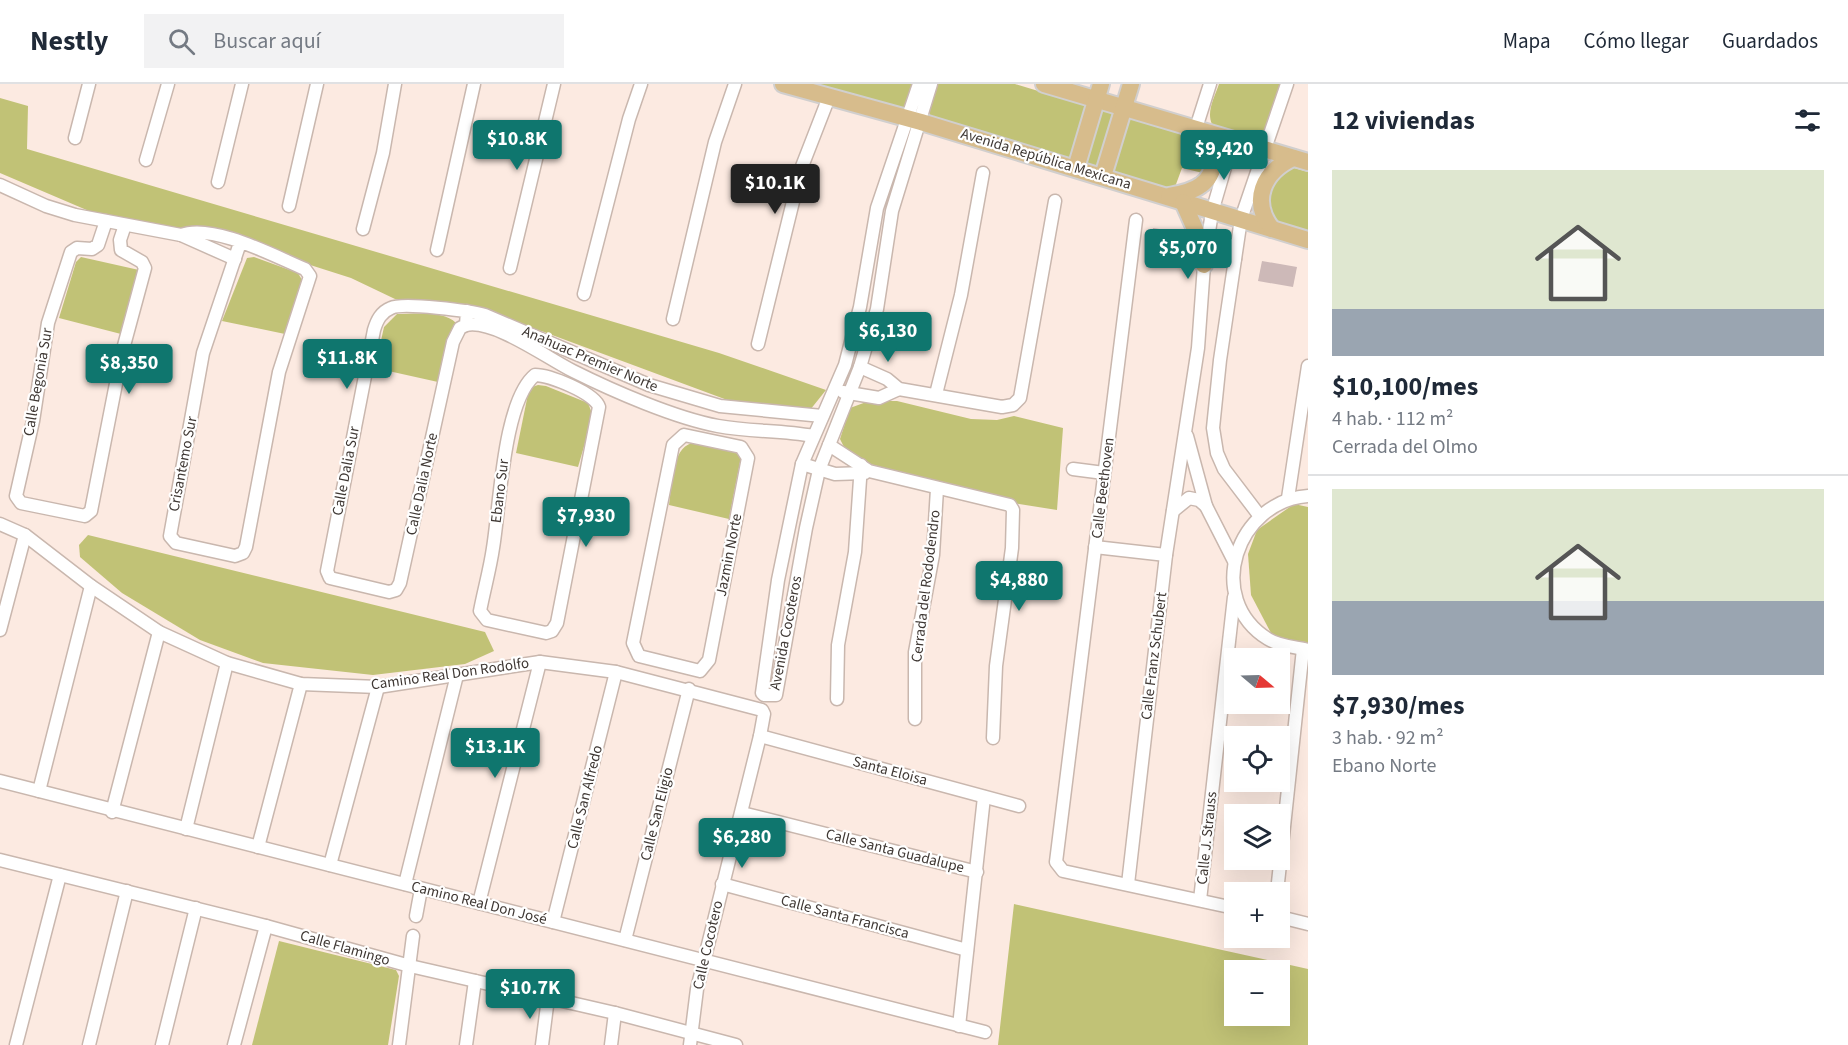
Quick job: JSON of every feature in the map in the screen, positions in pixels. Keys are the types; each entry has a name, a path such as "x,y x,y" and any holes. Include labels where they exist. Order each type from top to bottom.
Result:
{"main road":[{"name":"Avenida República Mexicana","path":"783,84 1103,176 1212,212 1308,240"},
{"path":"1044,84 1099,92 1124,108 1301,160"},
{"path":"1103,176 1131,84"},
{"path":"1076,168 1099,92"},
{"path":"1203,130 1215,140 1216,149 1206,181 1176,199 1195,229 1204,265"},
{"path":"1272,229 1261,211 1264,187 1274,169 1301,160"}],"street":[{"path":"75,138 89,84"},
{"path":"146,160 168,84"},
{"path":"218,182 233,129 242,84"},
{"path":"289,206 316,84"},
{"path":"363,229 381,162 395,84"},
{"path":"437,250 474,84"},
{"path":"510,268 554,84"},
{"path":"584,294 641,84"},
{"path":"673,319 715,142 735,84"},
{"path":"914,120 919,84"},
{"path":"914,120 931,84"},
{"path":"1203,130 1210,84"},
{"path":"1259,515 1224,469 1217,453 1213,428 1220,360 1241,219 1287,84"},
{"path":"758,344 801,169 829,97"},
{"name":"Avenida Cocoteros","path":"914,120 892,212 877,309 860,368 819,470 806,528 776,696 764,695 762,693 778,580 802,464 835,390 860,307 877,208 914,120"},
{"name":"Calle Franz Schubert","path":"1128,884 1166,555 1198,348 1204,265 1212,212 1233,140"},
{"path":"936,394 961,295 983,173"},
{"path":"0,185 46,206 106,221 181,235 235,259 240,243 204,233 191,232 181,235"},
{"path":"835,390 879,398 899,389 1002,407 1013,405 1020,398 1055,201"},
{"name":"Calle Beethoven","path":"1128,884 1063,871 1056,862 1136,220"},
{"name":"Calle Begonia Sur","path":"106,221 100,241 92,249 77,248 71,252 48,322 33,421 16,496 21,503 53,511 85,516 92,512 122,352 145,268 142,262 127,255 120,245 125,225"},
{"path":"1204,265 1209,248 1221,242 1233,248 1235,269"},
{"name":"Crisantemo Sur","path":"235,259 203,353 170,536 176,543 235,556 245,550 279,372 309,273 305,269 240,243"},
{"name":"Calle Dalia Sur","path":"327,575 378,320 382,313 395,306 467,311"},
{"name":"Calle Dalia Norte","path":"327,575 389,592 398,586 453,342 460,328 466,325 467,311"},
{"name":"Anahuac Premier Norte","path":"467,311 514,333 574,372 644,402 716,426 813,436"},
{"name":"Anahuac Premier Norte","path":"466,325 478,324 514,333 579,355 650,385 720,406 822,416"},
{"path":"569,386 579,355"},
{"path":"1288,498 1308,366"},
{"path":"860,368 887,379 899,389"},
{"name":"Ebano Sur","path":"535,375 542,375 569,386 593,397 599,407 557,623 552,631 546,633 487,620 480,611 493,548 509,430 526,384 535,375"},
{"path":"712,440 720,406"},
{"path":"1185,429 1206,506 1234,561"},
{"name":"Jazmin Norte","path":"684,435 712,440 741,447 748,458 709,660 700,671 639,656 633,643 673,445 684,435"},
{"path":"829,445 863,470 937,489 1006,502 1013,510 1012,548 996,666 993,738"},
{"path":"802,464 836,474 863,470"},
{"path":"1073,469 1104,473"},
{"path":"837,699 838,645 855,552 863,470"},
{"name":"Cerrada del Rododendro","path":"915,719 915,652 933,555 937,489"},
{"path":"1234,561 1259,515 1288,498 1308,496"},
{"path":"1172,512 1184,499 1189,498 1199,500 1206,506"},
{"name":"Camino Real Don Rodolfo","path":"0,524 25,536 91,586 159,632 227,663 301,684 378,687 540,662 616,672 758,708"},
{"path":"1220,536 1248,534"},
{"path":"0,630 25,536"},
{"path":"1095,547 1166,555"},
{"name":"Calle J. Strauss","path":"1200,900 1234,597 1232,578 1234,561"},
{"path":"39,791 91,586"},
{"path":"1234,597 1258,632 1271,641 1306,649 1278,882"},
{"path":"112,812 159,632"},
{"path":"479,903 540,662"},
{"path":"186,829 227,663"},
{"name":"Calle San Alfredo","path":"553,922 616,672"},
{"path":"405,884 457,675"},
{"path":"258,847 301,684"},
{"path":"330,865 378,687"},
{"name":"Calle San Eligio","path":"625,940 689,689"},
{"name":"Calle Cocotero","path":"691,1039 696,991 760,736 764,714 758,708"},
{"name":"Santa Eloisa","path":"760,736 1019,806"},
{"name":"Camino Real Don José","path":"0,781 112,812 704,959 985,1032"},
{"path":"959,1026 984,797"},
{"name":"Calle Santa Guadalupe","path":"742,813 977,872"},
{"name":"Calle Flamingo","path":"0,860 266,926 410,966 615,1013 691,1039 736,1045"},
{"path":"16,1045 60,875"},
{"name":"Calle Santa Francisca","path":"722,884 967,950"},
{"path":"1128,884 1224,906"},
{"path":"416,916 422,889"},
{"path":"89,1045 128,891"},
{"path":"162,1045 196,908"},
{"path":"1290,920 1308,924"},
{"path":"234,1045 266,926"},
{"path":"399,1045 413,936"},
{"path":"466,1045 475,981"},
{"path":"542,1045 548,998"},
{"path":"611,1045 615,1013"}],"green space":[{"path":"810,84 916,84 909,105 903,110"},
{"path":"937,84 1015,84 1210,143 1207,174 1182,168 1175,187 1162,190 931,118 929,111"},
{"path":"1219,84 1282,84 1273,119 1262,136 1257,139 1244,140 1228,136 1216,129 1210,119 1210,114"},
{"path":"0,98 28,106 27,149 719,353 826,390 810,410 738,404 544,332 462,306 395,299 351,278 210,233 96,214 0,173"},
{"path":"1291,167 1308,172 1308,232 1268,220 1270,189 1277,179"},
{"path":"81,257 139,270 121,334 59,318 76,262"},
{"path":"254,257 298,273 302,280 299,300 285,334 222,321 247,258"},
{"path":"397,314 437,314 456,323 438,382 375,368 384,327"},
{"path":"538,385 588,403 593,416 578,467 516,453 528,394 532,387"},
{"path":"869,401 897,401 971,419 997,420 1014,416 1063,428 1057,510 1013,503 870,464 846,451 840,439 850,408"},
{"path":"692,443 734,451 741,457 729,519 669,505 676,460 685,447"},
{"path":"1294,504 1308,507 1308,644 1272,635 1251,595 1248,554 1257,530"},
{"path":"88,535 485,632 494,651 465,664 373,675 263,663 200,640 122,593 80,557 79,545"},
{"path":"1014,904 1267,960 1224,960 1224,1026 1290,1026 1290,965 1308,969 1308,1045 998,1045"},
{"path":"279,941 396,970 399,976 388,1045 252,1045"}],"building":[{"path":"1153,228 1185,233 1184,251 1150,246"},
{"path":"1262,261 1297,267 1293,287 1258,281"}]}
